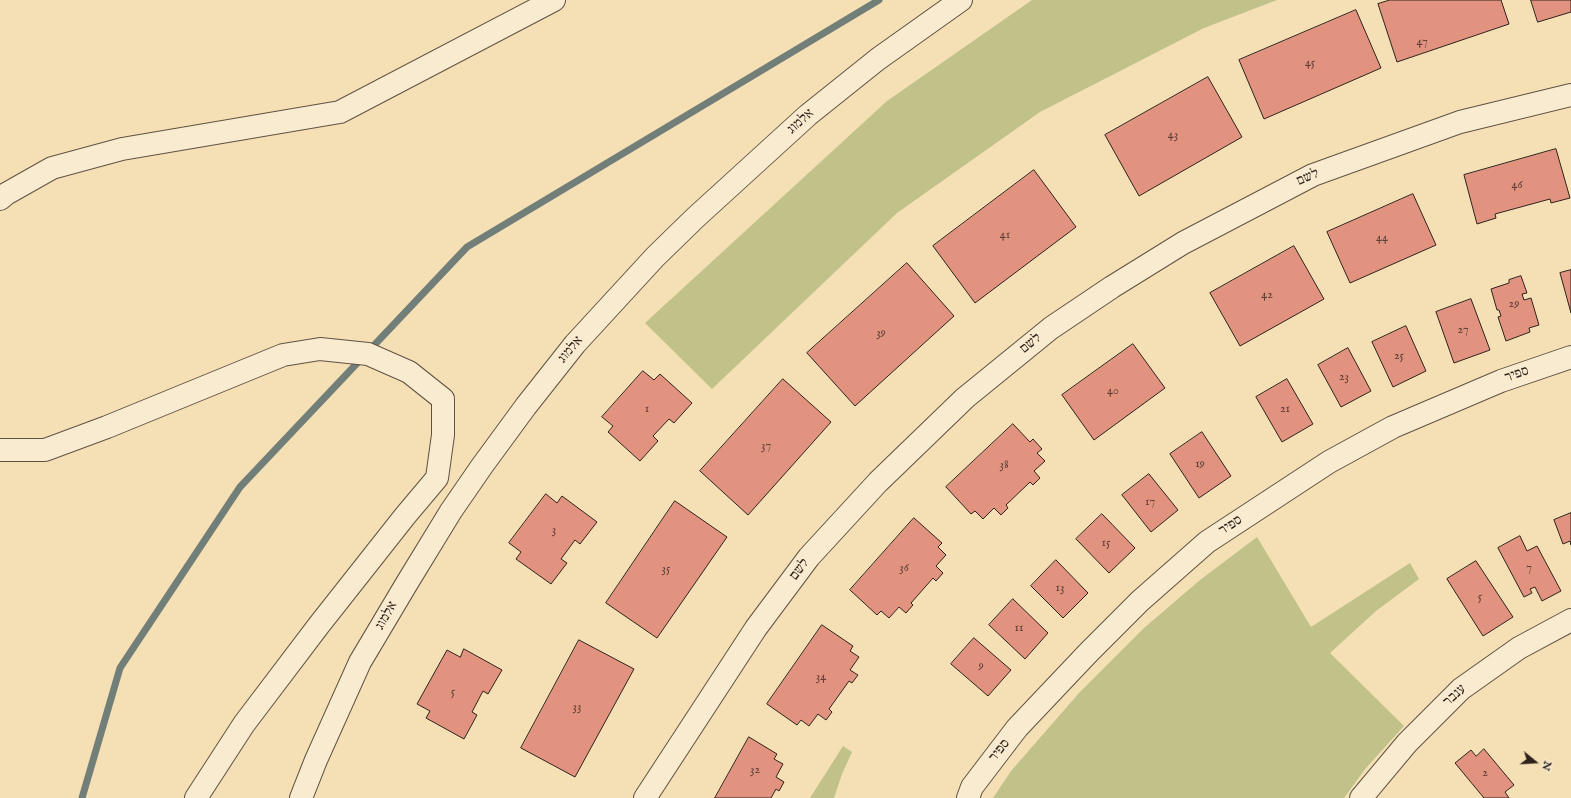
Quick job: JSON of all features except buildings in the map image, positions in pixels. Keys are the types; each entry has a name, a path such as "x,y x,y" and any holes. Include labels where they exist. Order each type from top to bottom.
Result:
{"street":[{"path":"0,199 6,194 52,168 122,149 340,112 554,0"},
{"name":"אלמוג","path":"301,798 316,760 360,662 406,583 451,511 482,466 526,406 575,344 655,257 695,218 808,115 878,60 961,0"},
{"name":"לשם","path":"645,798 756,628 809,557 878,482 965,398 1051,328 1112,287 1183,243 1313,175 1460,122 1571,95"},
{"path":"0,450 45,450 107,427 283,355 320,349 368,354 409,372 443,399 443,435 437,478 324,618 249,717 196,798"},
{"name":"ספיר","path":"968,798 972,787 1028,717 1089,652 1140,601 1207,542 1329,462 1393,427 1501,381 1571,357"},
{"name":"ענבר","path":"1361,798 1407,743 1461,689 1519,648 1571,620"}],"green space":[{"path":"1032,0 1277,0 1204,28 1040,112 897,213 712,389 645,323 887,101"},
{"path":"1257,537 1311,627 1410,563 1419,579 1376,611 1330,653 1404,726 1366,768 1344,798 993,798 1011,771 1079,693 1144,628 1200,580"},
{"path":"843,746 852,752 842,774 834,798 810,798"}],"waterway":[{"path":"82,798 120,668 240,487 467,247 879,0"}]}
